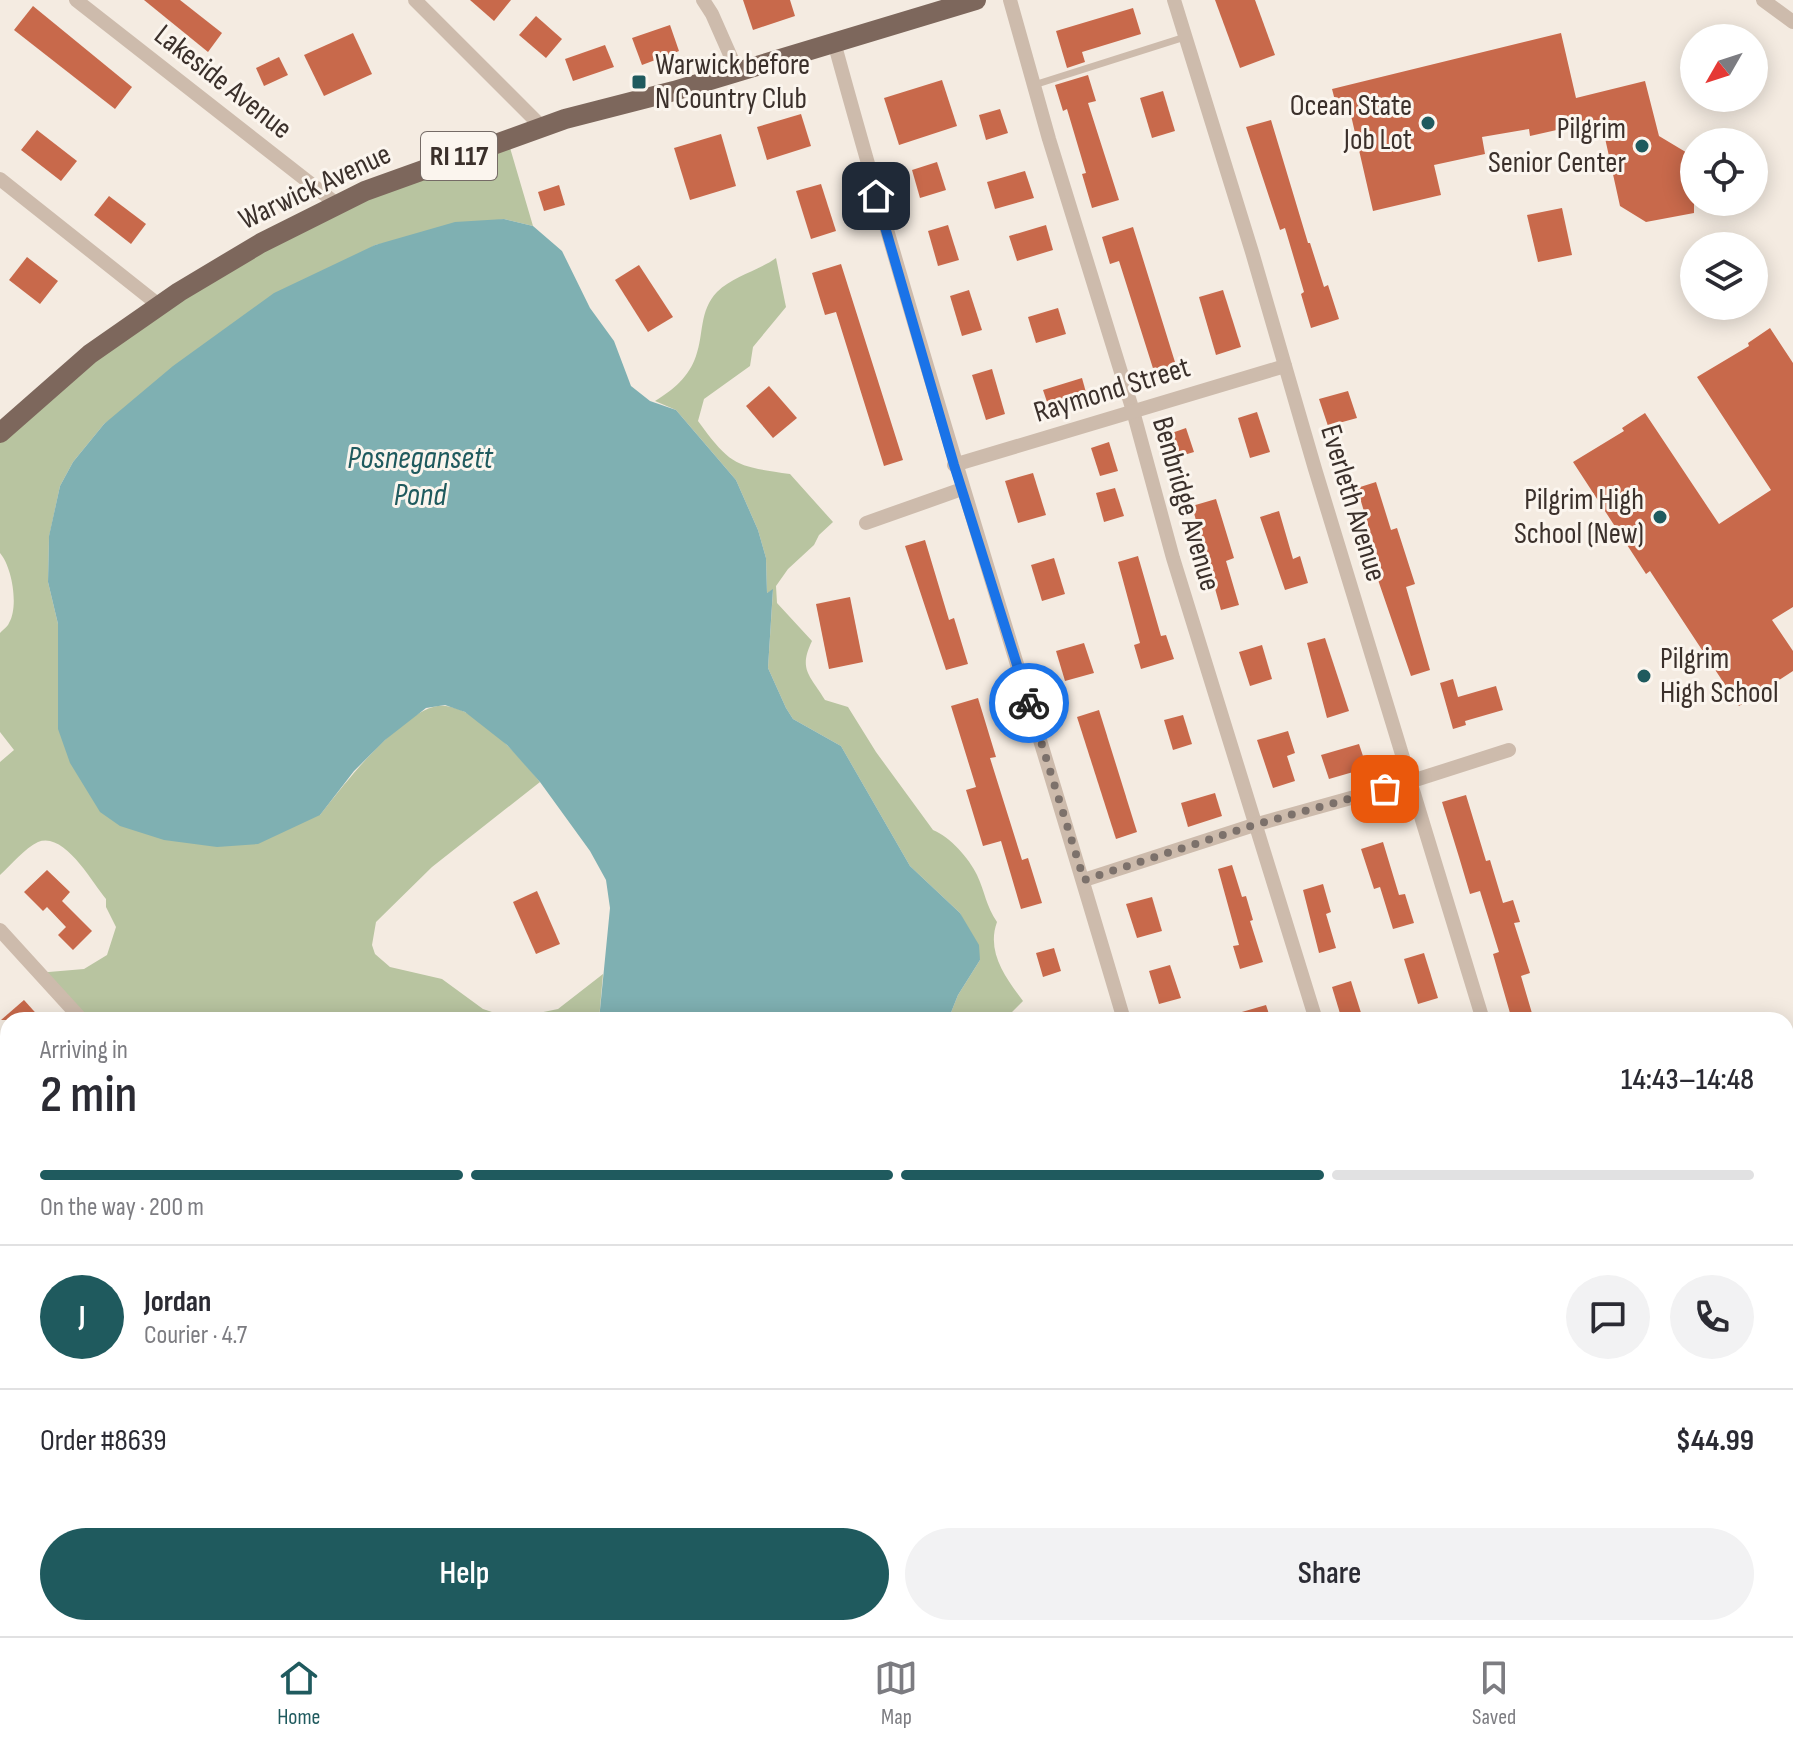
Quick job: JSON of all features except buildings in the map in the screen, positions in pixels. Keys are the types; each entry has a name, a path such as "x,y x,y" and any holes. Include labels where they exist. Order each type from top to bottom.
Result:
{"main road":[{"name":"Warwick Avenue","path":"0,432 90,354 160,306 261,243 365,191 541,126 738,73 976,0"}],"street":[{"name":"Lakeside Avenue","path":"76,0 338,205"},
{"path":"415,0 541,126"},
{"path":"703,0 738,73"},
{"name":"Benbridge Avenue","path":"1010,0 1133,411 1173,558 1313,1012"},
{"name":"Everleth Avenue","path":"1174,0 1481,1012"},
{"path":"1763,0 1793,22"},
{"path":"834,42 954,465 1084,880 1122,1012"},
{"path":"0,179 160,306"},
{"name":"Raymond Street","path":"954,465 1285,366"},
{"path":"866,523 962,489"},
{"path":"1084,880 1254,825 1509,750"},
{"path":"0,930 75,1012"}],"lane":[{"path":"1034,85 1185,37"}],"green space":[{"path":"508,141 533,226 504,219 375,245 104,424 73,462 60,486 49,537 48,582 58,624 320,815 377,748 413,717 431,708 446,706 459,709 485,725 540,782 432,867 376,922 372,945 375,954 390,967 442,979 483,1009 492,1012 74,1012 37,973 84,969 107,955 116,927 106,907 106,899 67,851 48,841 28,848 0,875 0,762 14,750 0,732 0,633 12,616 14,597 8,567 0,553 0,430 259,243"},
{"path":"776,258 786,307 753,347 750,366 704,399 698,421 719,447 736,461 757,469 790,474 833,522 776,586 777,603 812,641 806,666 825,700 848,707 876,752 933,830 952,843 974,868 997,922 994,933 996,954 1023,1001 1012,1012 951,1012 980,960 960,913 910,866 841,746 793,719 786,708 768,668 773,590 767,593 766,558 758,530 736,480 676,410 655,401 685,377 693,364 711,299 730,282"},
{"path":"603,974 600,1012 543,1012 558,1009"}],"water":[{"name":"Posnegansett Pond","path":"504,219 533,226 562,251 590,308 614,341 631,386 650,401 676,410 736,480 758,530 766,558 767,593 773,589 768,668 786,708 793,719 841,746 910,866 960,913 979,945 980,960 951,1012 600,1012 610,908 606,880 590,851 540,782 507,745 465,712 445,705 426,708 385,740 354,771 320,815 258,844 217,847 164,840 120,826 100,812 70,763 58,729 58,624 48,582 49,536 60,486 73,462 104,424 173,366 274,293 375,245 455,222"}],"way so far":[{"path":"1029,703 1084,880 1254,825 1385,789"}],"place":[{"name":"Warwick before N Country Club","path":"639,82"},
{"name":"Ocean State Job Lot","path":"1428,123"},
{"name":"Pilgrim Senior Center","path":"1642,146"},
{"name":"Pilgrim High School (New)","path":"1660,517"},
{"name":"Pilgrim High School","path":"1644,676"}],"route":[{"path":"876,196 954,465 1029,703"}]}
